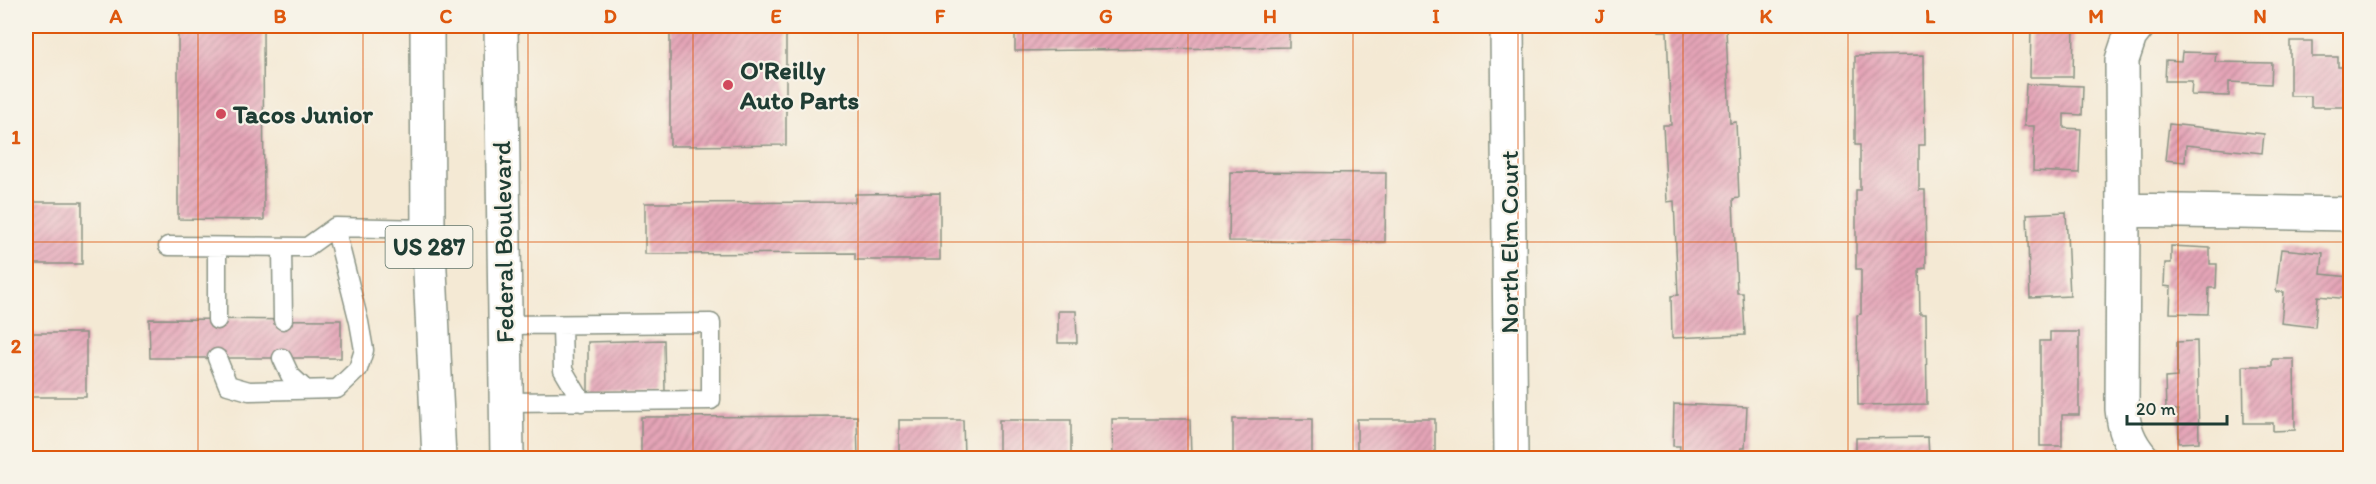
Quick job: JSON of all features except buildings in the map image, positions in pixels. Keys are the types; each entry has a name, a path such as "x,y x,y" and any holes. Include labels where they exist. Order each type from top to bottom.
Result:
{"street":[{"name":"US 287","path":"427,26 428,229 439,459"},
{"name":"Federal Boulevard","path":"501,26 507,459"},
{"name":"North Elm Court","path":"1507,26 1511,459"},
{"path":"2138,26 2130,36 2122,60 2122,409 2124,429 2133,448 2142,459"},
{"path":"2123,210 2350,213"}],"lane":[{"path":"168,246 307,247 335,227 428,229"},
{"path":"217,358 228,385 249,391 337,389 358,369 364,350 335,227"},
{"path":"217,248 217,320"},
{"path":"282,248 283,320"},
{"path":"504,325 711,323 711,400 506,402"},
{"path":"562,325 563,370 582,402"},
{"path":"282,358 290,375 305,389"}],"place":[{"name":"O'Reilly Auto Parts","path":"728,85"},
{"name":"Tacos Junior","path":"221,114"}]}
